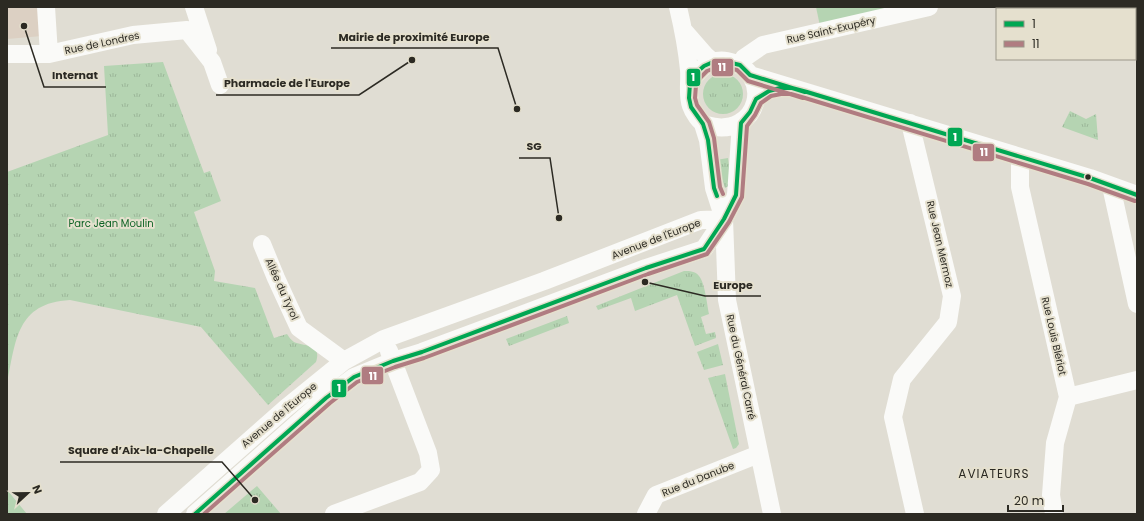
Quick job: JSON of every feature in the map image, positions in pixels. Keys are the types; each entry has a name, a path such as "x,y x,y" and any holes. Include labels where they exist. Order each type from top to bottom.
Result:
{"street":[{"path":"7,54 49,54 46,7"},
{"name":"Rue de Londres","path":"194,7 220,85"},
{"path":"678,7 684,31 690,83 689,98 691,107 703,124 718,128 726,128 741,123 747,117 752,110 756,99 756,93 755,84 745,70"},
{"name":"Rue Saint-Exupéry","path":"745,70 744,58 763,45 929,7"},
{"name":"Rue de Londres","path":"49,54 133,35 187,30 212,62"},
{"path":"684,31 713,62"},
{"path":"690,83 696,73 704,66 723,60 786,87 910,123 1137,195"},
{"path":"756,99 772,89 786,87"},
{"name":"Rue du Général Carré","path":"724,219 736,195 741,123"},
{"name":"Rue Jean Mermoz","path":"910,123 952,296 948,322 902,379 893,417 915,514"},
{"name":"Rue du Général Carré","path":"703,124 708,140 714,188 724,219 727,300 772,514"},
{"name":"Rue Louis Blériot","path":"1020,158 1020,187 1068,397 1055,442 1050,495 1054,514"},
{"path":"1111,186 1137,304"},
{"name":"Avenue de l'Europe","path":"166,514 286,408 344,361 384,339 544,281 701,220 724,219"},
{"name":"Avenue de l'Europe","path":"195,514 326,398 354,377 393,361 422,352 646,268 704,248 724,219"},
{"name":"Allée du Tyrol","path":"262,244 299,328 344,361"},
{"path":"334,514 420,482 431,470 428,453 384,339"},
{"path":"1068,397 1137,380"},
{"name":"Rue du Danube","path":"646,514 656,495 759,454"}],"shaded area":[{"path":"7,7 38,7 42,36 7,39"}],"green space":[{"path":"816,7 901,7 820,26"},
{"name":"Parc Jean Moulin","path":"163,62 204,173 210,171 221,201 194,212 215,271 214,281 255,288 274,338 287,334 294,342 311,347 317,352 316,362 268,405 201,327 70,300 52,303 39,308 29,317 22,327 17,339 7,383 7,172 108,135 104,66"},
{"path":"723,74 734,77 740,83 743,94 740,105 734,111 723,114 712,111 706,105 703,94 706,83 712,77"},
{"path":"1070,111 1086,119 1096,114 1098,140 1062,127"},
{"path":"728,158 731,181 729,186 725,188 716,160"},
{"path":"684,271 694,272 701,279 709,314 701,317 706,334 715,332 716,338 695,346 677,295 635,311 631,298 598,310 596,306"},
{"path":"567,316 569,323 509,346 506,339"},
{"path":"718,344 723,365 704,370 697,352"},
{"path":"725,374 739,444 733,449 708,378"},
{"path":"257,486 281,514 224,514"},
{"path":"7,490 8,491 27,514 7,514"}],"transit line":[{"name":"1","path":"717,196 714,188 708,140 703,124 691,107 689,98 690,83 696,73 704,66 713,62 723,61 740,65 750,75 805,92"},
{"name":"11","path":"723,194 720,187 714,138 709,122 697,105 695,98 696,85 701,77 707,71 723,67 737,70 748,81 803,98"},
{"name":"1","path":"195,514 326,398 354,377 393,361 422,352 646,268 704,249 724,219 736,195 741,123 750,112 756,99 769,91 780,88 792,88 807,92 1090,178 1137,195"},
{"name":"11","path":"204,514 330,403 357,382 648,274 707,254 729,222 742,197 747,126 761,103 771,96 791,94 805,98 1088,184 1135,201"}],"place":[{"name":"Internat","path":"24,26"},
{"name":"Pharmacie de l'Europe","path":"412,60"},
{"name":"Mairie de proximité Europe","path":"517,109"},
{"name":"SG","path":"559,218"},
{"name":"Europe","path":"645,282"},
{"name":"Square d’Aix-la-Chapelle","path":"255,500"}],"district":[{"name":"AVIATEURS","path":"994,473"}]}
